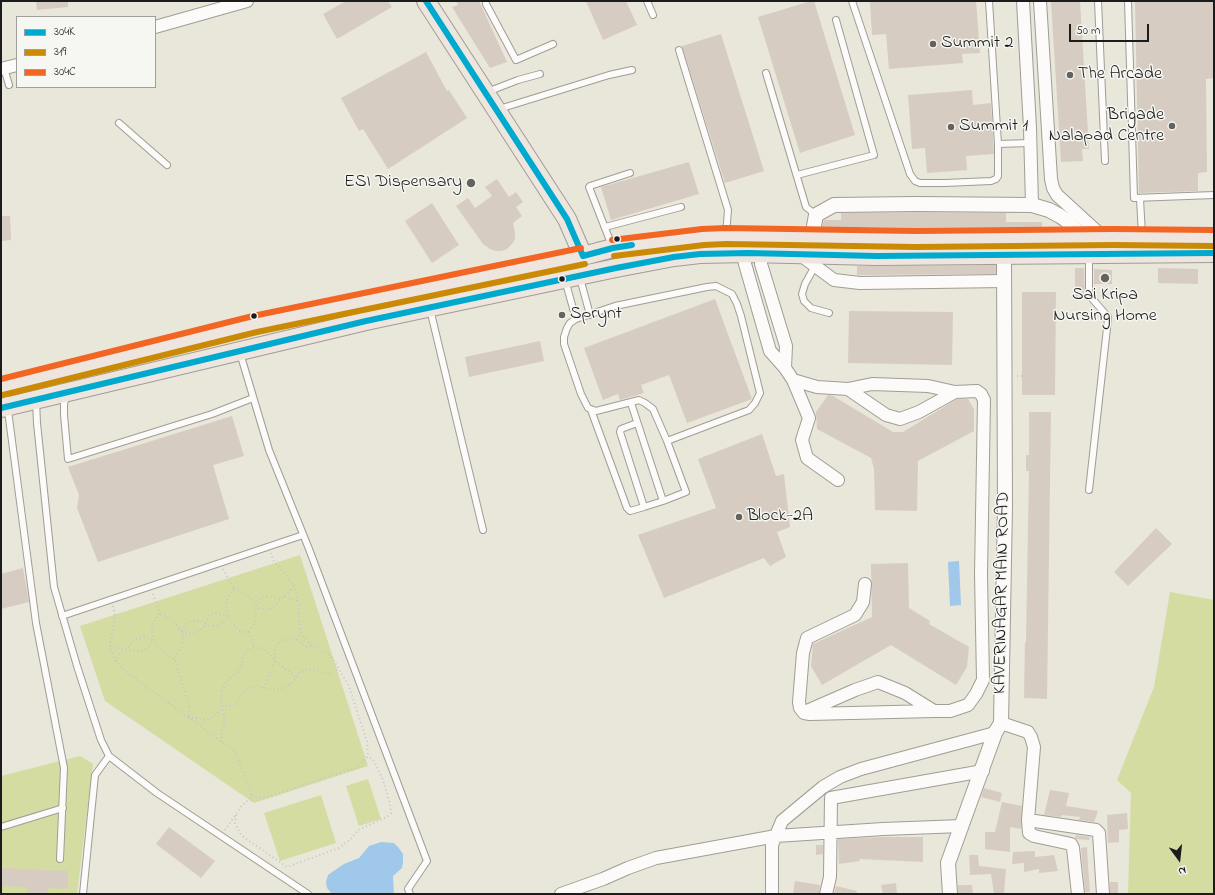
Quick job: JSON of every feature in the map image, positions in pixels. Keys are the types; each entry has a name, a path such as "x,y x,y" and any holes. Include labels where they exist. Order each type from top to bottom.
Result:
{"main road":[{"path":"426,1 567,219 583,256"},
{"path":"4,407 366,321 616,268 661,250 703,237 726,236 916,239 1083,237 1214,238"},
{"path":"3,387 255,324 583,256 613,248 661,250 700,254 752,253 877,256 1214,253"}],"street":[{"path":"156,26 231,3 248,1"},
{"path":"1023,1 1032,205"},
{"path":"1040,1 1051,179 1053,188 1057,194 1103,237"},
{"path":"1024,18 1040,17"},
{"path":"3,68 16,65"},
{"path":"812,237 816,215 834,205 914,204 1032,205 1049,210 1060,216 1083,237"},
{"path":"785,368 786,346 761,264 752,253 745,264 770,351 793,380 809,418 802,440 807,458 838,480"},
{"path":"799,254 834,280 860,283 1005,281"},
{"name":"KAVERINAGAR MAIN ROAD","path":"950,894 948,864 998,728 1005,506 1004,255"},
{"path":"793,380 817,387 848,389 872,384 921,385 955,392 977,391 981,394 984,400 980,574 983,680 976,694 968,705 950,710 934,712 804,713 800,708 799,702 803,653 807,638 855,615 864,602 865,584"},
{"path":"848,389 886,415 900,419 919,412 955,392"},
{"path":"804,713 855,690 878,682 905,693 934,712"},
{"path":"772,894 772,845 782,821 823,787 840,777 998,728 1028,732 1031,737 1034,747 1028,820 1029,833 1034,836 1071,844 1073,848 1078,894"},
{"path":"826,894 830,877 832,798 983,771"},
{"path":"1028,820 1096,830 1099,833 1103,894"},
{"path":"561,894 656,858 776,836 883,829 962,826"}],"lane":[{"path":"647,1 653,16"},
{"path":"852,1 910,174 915,181 920,183 993,180 998,176 998,144 989,1"},
{"path":"1098,1 1105,160"},
{"path":"1128,1 1134,198 1140,199 1214,195"},
{"path":"487,2 516,60 553,44"},
{"path":"797,175 874,155 836,20"},
{"path":"679,50 728,210 726,236"},
{"path":"3,68 9,85"},
{"path":"496,109 609,75 632,70"},
{"path":"766,73 806,207 816,215"},
{"path":"485,93 518,80 540,74"},
{"path":"119,123 167,165"},
{"path":"998,144 1030,143"},
{"path":"613,248 590,186 630,173"},
{"path":"1140,199 1142,237"},
{"path":"605,227 681,208"},
{"path":"1089,254 1089,295 1108,317 1089,490"},
{"path":"815,266 805,284 802,294 804,301 811,308 829,313"},
{"path":"572,278 590,315"},
{"path":"572,278 576,319"},
{"path":"592,410 627,508 630,511 686,492 667,441 650,406 639,400 596,412 585,404 564,344 564,337 567,328 576,319 616,306 716,286 732,294 737,304 760,393 755,403 749,410 667,441"},
{"path":"430,308 483,530"},
{"path":"240,351 268,450 303,535 427,861 408,889 410,894"},
{"path":"3,387 4,407 36,623 64,768 60,859"},
{"path":"67,392 64,404 64,415 68,459 212,414 253,398"},
{"path":"36,400 37,423 54,587 101,740 109,756 157,793 308,894"},
{"path":"631,403 663,501"},
{"path":"638,423 621,429 620,432 644,507"},
{"path":"62,616 303,535"},
{"path":"84,894 95,775 109,756"},
{"path":"1,827 63,808"}],"path":[{"path":"236,815 236,824 242,836 287,867 339,848 351,839 358,830 387,817 391,813 383,780 374,761 368,756 367,742 350,686 335,661 328,654 307,640 301,632 298,601 294,585 273,560 269,547"},
{"path":"220,563 234,590"},
{"path":"234,590 240,591 247,595 259,608 269,610 285,596 294,585"},
{"path":"150,586 160,614 172,619 182,632 182,646 175,660 189,704 190,712 188,718"},
{"path":"234,590 230,593 227,599 226,607 228,616 237,629 242,632 249,632"},
{"path":"249,632 256,623 256,606 260,599 271,596 280,599"},
{"path":"285,596 298,601"},
{"path":"111,599 115,616 110,646 116,662 125,671 232,750 237,755 252,796"},
{"path":"182,632 193,633 200,629 206,624 208,616 214,613 228,616"},
{"path":"160,614 152,626 154,641 162,652 175,660"},
{"path":"182,632 186,624 192,620 200,621 212,626 220,625 228,616"},
{"path":"249,632 254,647"},
{"path":"296,639 301,632"},
{"path":"116,662 119,654 127,650 135,639 141,637 154,641"},
{"path":"264,688 275,661 274,651 280,641 290,638 296,639 308,647 313,645"},
{"path":"110,646 133,651 144,650 154,641"},
{"path":"130,644 133,651"},
{"path":"254,647 268,652 275,661 296,677"},
{"path":"222,742 221,733 224,722 222,691 226,682 240,669 244,655 254,647"},
{"path":"222,706 236,704 249,688 258,686 272,690 283,688 292,683 296,677 305,670 312,669 328,674 339,669"},
{"path":"188,718 203,720 211,718 219,712 222,706"},
{"path":"252,796 259,798 271,796 358,767 368,756"},
{"path":"221,836 241,807 252,796"}],"green space":[{"path":"300,555 368,766 254,803 105,701 80,626"},
{"path":"1170,592 1214,600 1213,894 1128,894 1131,793 1117,780 1154,687"},
{"path":"80,756 93,764 77,894 1,894 1,776"},
{"path":"368,779 381,819 359,826 346,786"},
{"path":"321,795 336,843 280,861 264,813"}],"water":[{"path":"959,561 961,605 950,606 948,562"},
{"path":"381,842 394,843 403,854 402,868 393,876 394,894 332,894 327,888 326,882 328,875 344,864 359,858 369,846"}],"building":[{"path":"36,1 68,1 68,7 37,10"},
{"path":"346,1 388,1 392,7 337,39 323,14"},
{"path":"456,1 479,1 507,62 490,68 452,7 458,5"},
{"path":"586,1 626,1 637,25 603,40"},
{"path":"814,1 855,135 800,153 758,17"},
{"name":"Summit 2","path":"870,1 976,1 980,53 962,54 963,63 889,69 886,34 872,35"},
{"name":"The Arcade","path":"1051,1 1080,1 1089,149 1082,149 1083,161 1061,162"},
{"name":"Brigade Nalapad Centre","path":"1135,1 1214,1 1214,78 1206,79 1207,172 1198,173 1198,191 1139,193"},
{"path":"721,34 764,171 725,183 682,46"},
{"path":"426,52 447,91 449,90 467,118 388,169 363,129 359,131 341,98"},
{"name":"Summit 1","path":"972,90 973,105 991,103 994,154 966,156 967,170 927,173 925,148 912,149 908,95"},
{"path":"689,162 699,194 611,220 601,187"},
{"path":"497,179 509,197 516,192 523,202 516,207 522,216 513,223 515,239 507,249 502,251 490,249 483,244 456,206 468,198 475,208 492,196 485,187"},
{"path":"432,203 459,245 432,263 405,221"},
{"path":"841,213 1006,213 1006,222 1042,222 1042,227 822,227 824,220 841,220"},
{"path":"1,216 10,216 11,240 1,241"},
{"path":"996,265 996,274 857,275 857,266"},
{"path":"1075,268 1084,268 1085,297 1075,297"},
{"path":"1158,268 1198,269 1198,284 1158,283"},
{"path":"1094,269 1112,270 1112,284 1094,284"},
{"path":"1022,292 1056,292 1055,395 1022,395"},
{"path":"715,299 752,399 687,423 669,375 641,385 644,393 620,400 618,394 603,400 584,348"},
{"path":"849,311 953,312 952,365 848,363"},
{"path":"540,341 544,361 469,377 465,357"},
{"path":"828,395 833,396 893,432 903,432 957,399 968,399 974,409 974,431 918,461 917,511 875,510 874,469 871,458 817,429 816,412"},
{"path":"1029,412 1051,412 1047,699 1024,698 1029,471 1026,471 1026,455 1029,455"},
{"path":"232,416 244,456 213,465 229,519 98,562 77,508 79,495 68,467"},
{"name":"Block-2A","path":"762,434 776,476 784,474 790,527 777,532 786,557 770,566 764,558 664,598 638,535 716,508 698,459"},
{"path":"1156,528 1172,544 1128,586 1114,572"},
{"path":"908,563 909,608 930,621 929,624 969,647 967,667 956,685 891,645 822,685 811,666 813,644 872,617 871,564"},
{"path":"23,568 29,602 1,609 1,574"},
{"path":"984,788 1002,793 1000,802 981,797"},
{"path":"1050,790 1069,793 1066,806 1098,811 1094,822 1079,820 1080,817 1044,815"},
{"path":"1002,802 1022,806 1021,829 1010,827 1010,852 985,849 985,832 995,832"},
{"path":"1127,813 1128,829 1119,830 1119,842 1108,843 1107,815"},
{"path":"169,827 215,861 201,878 156,844"},
{"path":"1076,835 1090,837 1089,840 1076,839"},
{"path":"923,837 923,862 859,859 860,861 839,864 838,839"},
{"path":"816,845 823,845 823,854 816,855"},
{"path":"1087,847 1090,892 1085,892 1081,848"},
{"path":"1035,851 1035,857 1054,855 1058,871 1039,873 1039,869 1024,872 1024,863 1012,864 1013,852"},
{"path":"969,855 978,855 979,866 1006,869 1004,894 994,894 991,874 970,875"},
{"path":"1,868 68,871 68,889 48,888 48,894 27,894 27,887 1,886"},
{"path":"795,881 820,885 819,894 793,894"},
{"path":"1110,882 1118,882 1118,893 1110,893"},
{"path":"896,883 897,894 883,894 881,885"},
{"path":"958,885 972,885 973,894 958,894"},
{"path":"836,886 857,891 856,894 834,894"}],"transit line":[{"name":"304K","path":"426,1 567,219 583,256 613,248 632,245"},
{"name":"304C","path":"612,240 702,229 726,228 916,231 1113,229 1214,230"},
{"name":"319","path":"614,256 704,245 726,244 916,247 1113,245 1214,246"},
{"name":"304C","path":"1,379 253,316 581,248"},
{"name":"304K","path":"1,408 366,321 674,257 700,254 748,253 877,256 1214,253"},
{"name":"319","path":"3,395 257,332 585,264"}],"place":[{"name":"Summit 2","path":"933,44"},
{"name":"The Arcade","path":"1070,75"},
{"name":"Brigade Nalapad Centre","path":"1172,126"},
{"name":"Summit 1","path":"951,127"},
{"name":"ESI Dispensary","path":"471,183"},
{"name":"Sai Kripa Nursing Home","path":"1105,278"},
{"name":"Sprynt","path":"562,315"},
{"name":"Block-2A","path":"739,517"}]}
